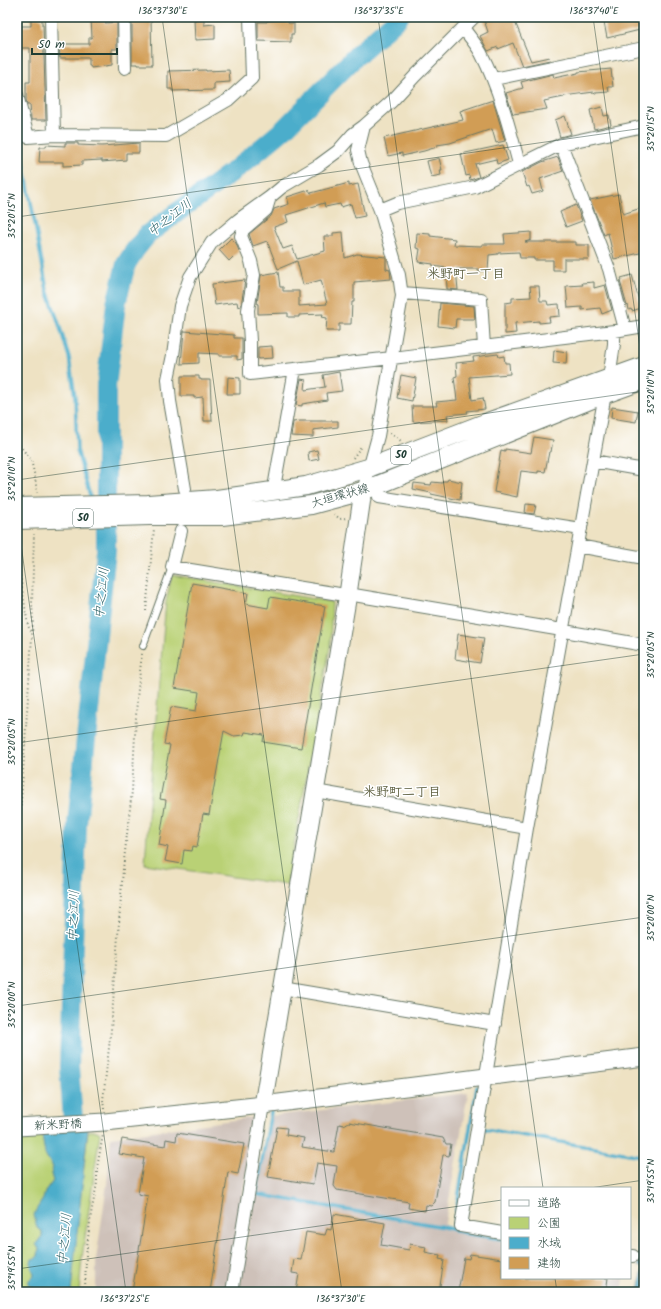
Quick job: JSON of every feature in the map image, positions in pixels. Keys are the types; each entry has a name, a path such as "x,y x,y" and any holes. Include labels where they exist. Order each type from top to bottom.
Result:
{"main road":[{"name":"大垣環状線","path":"17,507 151,515 222,516 311,505 371,494 607,386 644,366"},
{"name":"大垣環状線","path":"17,520 151,515 217,499 306,486 368,468 607,386 644,380"}],"street":[{"path":"51,17 54,135"},
{"path":"124,17 125,68"},
{"path":"17,95 28,137 54,135 166,136 228,100 252,78 250,17"},
{"path":"185,489 170,401 168,379 180,306 190,277 212,242 238,220 282,187 319,165 338,151 353,134 392,101 474,17"},
{"path":"463,28 480,52 494,79 519,164"},
{"path":"494,79 644,48"},
{"path":"232,1292 348,594 371,494 368,468 378,436 402,296 399,275 380,210 361,163 358,150 364,126"},
{"path":"380,210 397,203 475,187 561,144 644,126"},
{"path":"501,1234 461,1226 562,630 614,344 620,330 609,269 561,144"},
{"path":"270,197 266,210 243,230 241,236 251,261 254,275 248,310 250,374 484,347 644,326"},
{"path":"402,293 481,299 484,347"},
{"path":"275,482 295,369"},
{"path":"593,461 644,470"},
{"path":"371,494 581,529"},
{"path":"181,531 172,567 339,594 348,594 644,645"},
{"path":"578,546 644,558"},
{"path":"315,791 528,828"},
{"path":"282,988 495,1024"},
{"name":"新米野橋","path":"17,1127 102,1122 263,1104 644,1057"}],"lane":[{"path":"143,646 172,567"}],"path":[{"path":"387,434 390,433 401,441 401,446"},
{"path":"17,442 31,460 35,477 37,497"},
{"path":"146,618 151,515"},
{"path":"17,862 32,633 34,529"},
{"path":"17,556 28,626 32,633"},
{"path":"84,1292 86,1255 91,1214 97,1183 103,1100 111,1030 123,869 132,791 137,698 143,646"}],"shaded area":[{"path":"468,1093 444,1228 467,1235 501,1241 501,1279 624,1279 622,1292 239,1292 255,1195 258,1193 271,1116"},
{"path":"255,1117 227,1292 96,1292 96,1260 107,1184 111,1137"}],"green space":[{"path":"172,575 332,602 330,647 287,885 145,864 166,601"},
{"path":"88,1131 97,1131 100,1133 82,1258 79,1292 71,1292 74,1255"},
{"path":"42,1133 45,1154 53,1167 51,1174 53,1181 45,1192 37,1228 42,1231 42,1236 36,1244 39,1249 38,1256 36,1258 34,1276 32,1278 33,1292 17,1292 17,1134"}],"water":[{"path":"88,1127 71,1292 33,1292 32,1287 28,1285 29,1280 34,1276 31,1262 32,1259 38,1256 39,1249 36,1244 42,1236 42,1231 37,1228 34,1215 43,1199 45,1192 53,1181 51,1174 53,1167 45,1154 41,1129"},
{"path":"639,1260 644,1261 644,1292 639,1292 643,1268 638,1266"}],"building":[{"path":"91,17 105,17 105,23 117,22 117,49 112,49 112,65 91,68 91,66 89,66 89,58 60,58 59,44 89,44 89,38 92,38"},
{"path":"132,17 151,17 152,65 132,64"},
{"path":"483,17 513,17 531,61 549,57 550,60 522,66 513,43 488,51 480,36 488,32"},
{"path":"603,17 642,17 644,29 607,38"},
{"path":"31,18 42,18 46,120 31,120 30,105 27,105 26,100 26,82 30,82 30,48 19,48 18,26 31,26"},
{"path":"194,20 204,20 204,25 215,24 215,39 195,40"},
{"path":"288,20 288,23 294,23 294,34 291,34 291,42 258,41 258,22"},
{"path":"611,69 613,87 608,87 609,92 594,92 564,96 544,101 547,109 513,114 506,93 523,88 521,82 553,74 554,78 578,72"},
{"path":"229,70 230,82 214,83 214,90 172,91 172,89 168,89 168,71"},
{"path":"493,100 505,141 496,143 492,129 450,143 437,145 437,147 424,151 402,156 402,153 388,156 384,138 463,120 460,111"},
{"path":"602,107 604,116 609,115 611,125 594,129 590,110"},
{"path":"565,116 571,134 560,137 555,120"},
{"path":"65,143 102,146 139,143 139,153 126,153 126,160 102,162 102,160 82,161 82,165 63,166 63,162 39,162 40,147 46,147 46,145 65,146"},
{"path":"503,145 508,160 497,164 496,159 475,164 479,177 470,180 469,175 466,176 461,154"},
{"path":"558,157 563,171 540,179 543,191 532,194 529,186 527,187 522,172 542,162"},
{"path":"439,158 442,170 440,170 441,175 431,177 427,161"},
{"path":"349,183 349,186 358,184 365,216 355,218 351,204 341,207 340,204 325,207 324,203 286,215 288,222 274,227 283,249 292,246 297,259 325,251 324,236 333,236 333,233 343,232 345,258 357,254 386,257 386,269 390,270 391,279 354,282 354,302 352,302 351,324 339,324 339,331 326,331 327,318 322,317 323,314 288,317 288,313 258,314 257,304 261,275 278,272 280,287 283,287 283,291 299,291 299,306 327,304 321,280 303,285 297,261 278,269 267,241 253,246 249,234 271,216 274,209 289,204 287,197 309,190 311,193"},
{"path":"619,194 623,214 644,207 644,233 641,234 644,244 644,252 614,259 608,233 604,235 590,200"},
{"path":"576,205 582,221 566,227 560,212"},
{"path":"531,232 531,240 525,242 576,242 576,245 589,245 589,259 564,259 564,270 553,270 553,260 520,258 519,252 489,255 488,271 479,271 479,269 456,269 458,290 447,289 446,268 418,262 420,249 416,248 417,233 455,239 454,245 482,246 482,244 505,244 504,234"},
{"path":"231,238 236,243 239,251 229,261 219,250"},
{"path":"632,275 641,308 632,311 631,309 629,310 628,305 627,306 620,281 622,280 621,278"},
{"path":"245,280 241,306 238,307 237,302 215,305 212,284"},
{"path":"594,282 594,288 605,285 612,310 602,314 600,308 582,310 582,307 568,308 566,286 583,285 582,283"},
{"path":"530,286 539,286 540,301 547,301 548,305 559,304 560,316 549,317 550,322 539,323 539,321 515,323 516,333 505,334 505,303 512,302 512,298 531,297"},
{"path":"440,303 474,306 475,319 456,319 455,328 438,326"},
{"path":"184,331 234,335 234,338 242,338 242,359 237,360 237,356 219,356 219,354 199,353 199,363 181,364"},
{"path":"272,346 273,358 258,359 258,347"},
{"path":"554,350 567,352 566,364 553,363"},
{"path":"498,354 499,357 504,356 505,363 509,363 510,374 469,377 472,400 483,398 485,409 467,411 468,413 447,415 448,420 413,422 412,406 437,406 436,402 457,400 454,377 457,376 456,363 474,361 473,357"},
{"path":"339,372 342,391 326,393 327,400 302,404 302,406 296,405 301,379 306,380 305,390 325,387 323,375"},
{"path":"401,375 416,378 412,401 397,398"},
{"path":"181,376 199,376 199,379 201,380 210,380 212,421 204,421 203,397 194,398 194,396 181,396"},
{"path":"228,377 240,378 240,394 227,394"},
{"path":"612,407 638,411 636,422 611,418"},
{"path":"338,421 338,427 313,430 313,437 291,436 293,422"},
{"path":"534,437 553,440 545,472 538,471 538,473 521,471 517,497 494,492 501,450 505,451 505,449 531,453"},
{"path":"317,450 319,459 309,461 308,452"},
{"path":"448,479 462,482 460,500 413,489 414,483 431,485 432,482 442,483"},
{"path":"526,504 536,505 534,514 525,513"},
{"path":"192,583 248,593 246,604 268,608 270,597 325,606 301,748 263,742 264,735 245,732 244,735 234,736 224,731 209,815 203,814 197,847 193,846 192,851 184,850 182,864 165,861 168,847 159,845 166,800 160,799 170,745 164,744 171,707 196,711 199,692 174,688"},
{"path":"458,634 484,638 480,663 455,659"},
{"path":"349,1122 443,1138 446,1144 451,1144 449,1156 443,1155 435,1202 431,1206 426,1205 425,1211 408,1208 409,1202 337,1190 334,1186 337,1166 317,1163 313,1184 268,1177 277,1127 287,1128 286,1135 304,1138 302,1147 334,1152 339,1124 344,1125"},
{"path":"177,1133 244,1144 238,1174 228,1172 210,1292 132,1292 148,1196 138,1194 144,1158 119,1154 122,1139 165,1146 166,1139 176,1141"},
{"path":"334,1214 385,1223 381,1245 409,1250 410,1244 426,1247 425,1252 440,1255 439,1259 444,1260 439,1292 296,1292 299,1274 292,1273 294,1259 301,1260 306,1232 325,1235 327,1229 331,1230"},
{"path":"470,1254 501,1259 501,1279 608,1279 606,1292 458,1292 464,1258 469,1259"}],"waterway":[{"name":"中之江川","path":"73,1143 74,1133 69,1067 77,824 106,551 106,387 116,304 126,264 148,234 240,166 283,130 357,55 399,17"},
{"path":"17,126 47,290 69,357 75,397 77,450 91,500"},
{"path":"98,523 106,551"},
{"path":"453,1229 477,1087"},
{"path":"271,1112 256,1194 444,1227 468,1234 501,1239"},
{"path":"485,1129 641,1156"}],"district":[{"name":"米野町一丁目","path":"466,274"},
{"name":"米野町二丁目","path":"402,792"}]}
